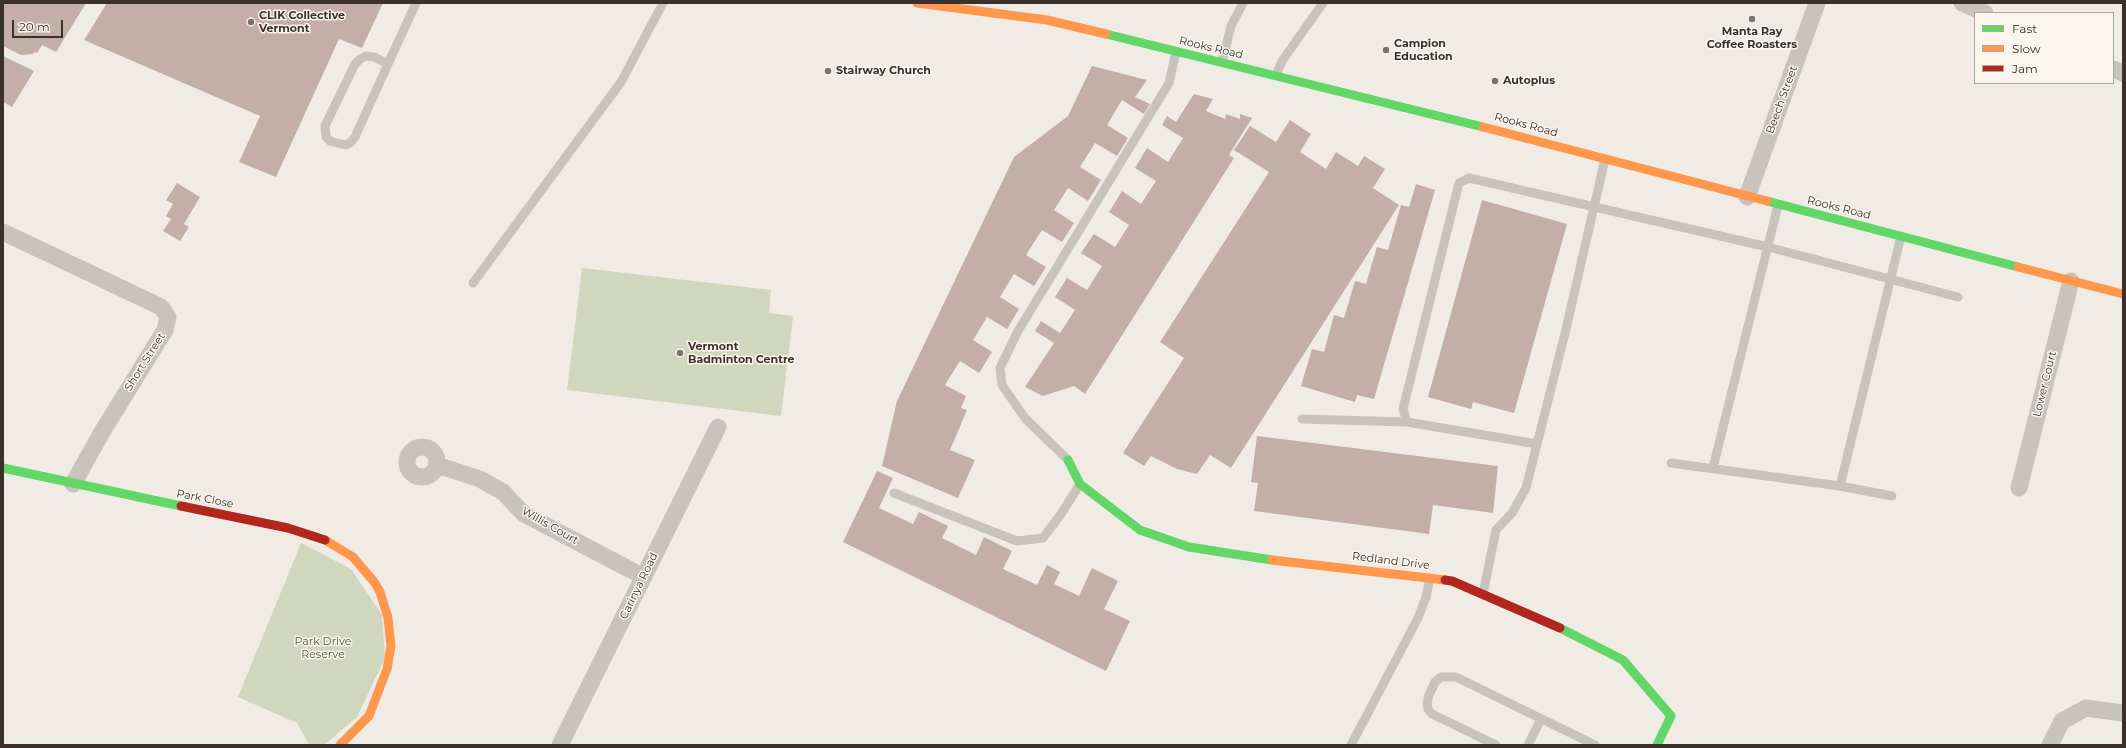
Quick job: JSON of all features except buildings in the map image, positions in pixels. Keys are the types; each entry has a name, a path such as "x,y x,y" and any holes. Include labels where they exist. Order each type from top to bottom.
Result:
{"street":[{"name":"Rooks Road","path":"917,3 1047,20 1276,75 1458,120 1747,197 2123,294"},
{"name":"Beech Street","path":"1747,197 1817,3"},
{"path":"1962,3 1983,12"},
{"path":"2114,68 2123,73"},
{"name":"Short Street","path":"3,232 161,307 168,317 165,330 102,432 73,484"},
{"name":"Lower Court","path":"2019,488 2071,281"},
{"name":"Carinya Road","path":"560,745 718,427"},
{"name":"Redland Drive","path":"1068,460 1080,484 1140,530 1189,547 1287,562 1380,571 1452,582 1543,619 1623,660 1671,716 1657,745"},
{"name":"Willis Court","path":"437,464 480,479 503,492 524,514 644,577"},
{"name":"Park Close","path":"3,468 73,484 288,528 321,538 353,557 376,583 380,592 388,618 391,646 387,669 369,716 351,736 340,745"},
{"path":"2050,745 2062,721 2086,708 2123,713"}],"lane":[{"path":"388,64 374,57 366,56 355,64 325,126 326,137 330,141 339,145 350,143 388,64 416,3"},
{"path":"474,284 621,82 663,3"},
{"path":"1222,62 1231,26 1243,3"},
{"path":"1276,75 1282,61 1323,3"},
{"path":"1068,460 1025,418 1002,385 1000,368 1018,331 1169,83 1176,52"},
{"path":"1483,594 1496,530 1512,513 1526,488 1566,329 1605,159"},
{"path":"1407,422 1403,409 1459,183 1469,178 1768,247 1958,297"},
{"path":"1713,468 1778,205"},
{"path":"1840,486 1901,236"},
{"path":"1302,419 1407,422 1537,444"},
{"path":"1671,463 1840,486 1892,496"},
{"path":"894,493 1017,541 1043,538 1061,514 1080,484"},
{"path":"1351,745 1418,618 1426,597 1430,578"},
{"path":"1496,745 1432,714 1428,709 1427,703 1435,682 1441,677 1456,677 1596,745"},
{"path":"1528,745 1541,718"}],"green space":[{"name":"Vermont Badminton Centre","path":"582,268 771,290 769,313 793,316 781,416 567,390"},
{"name":"Park Drive Reserve","path":"301,543 351,569 382,615 385,658 357,717 324,745 309,745 297,723 238,697"}],"traffic: fast":[{"path":"1106,34 1483,127"},
{"path":"1767,201 2018,267"},
{"path":"1068,460 1080,484 1140,530 1189,547 1272,560"},
{"path":"3,468 181,506"},
{"path":"1560,628 1623,660 1671,716 1657,745"}],"traffic: slow":[{"path":"917,3 1047,20 1106,34"},
{"path":"1483,127 1767,201"},
{"path":"2018,267 2123,294"},
{"path":"325,540 353,557 375,583 380,592 388,618 391,646 387,669 369,716 340,745"},
{"path":"1272,560 1445,580"}],"traffic: jam":[{"path":"181,506 288,528 325,540"},
{"path":"1445,580 1452,581 1560,628"}],"place":[{"name":"Manta Ray Coffee Roasters","path":"1752,19"},
{"name":"CLIK Collective Vermont","path":"251,22"},
{"name":"Campion Education","path":"1386,50"},
{"name":"Stairway Church","path":"828,71"},
{"name":"Autoplus","path":"1495,81"},
{"name":"Vermont Badminton Centre","path":"680,353"}]}
